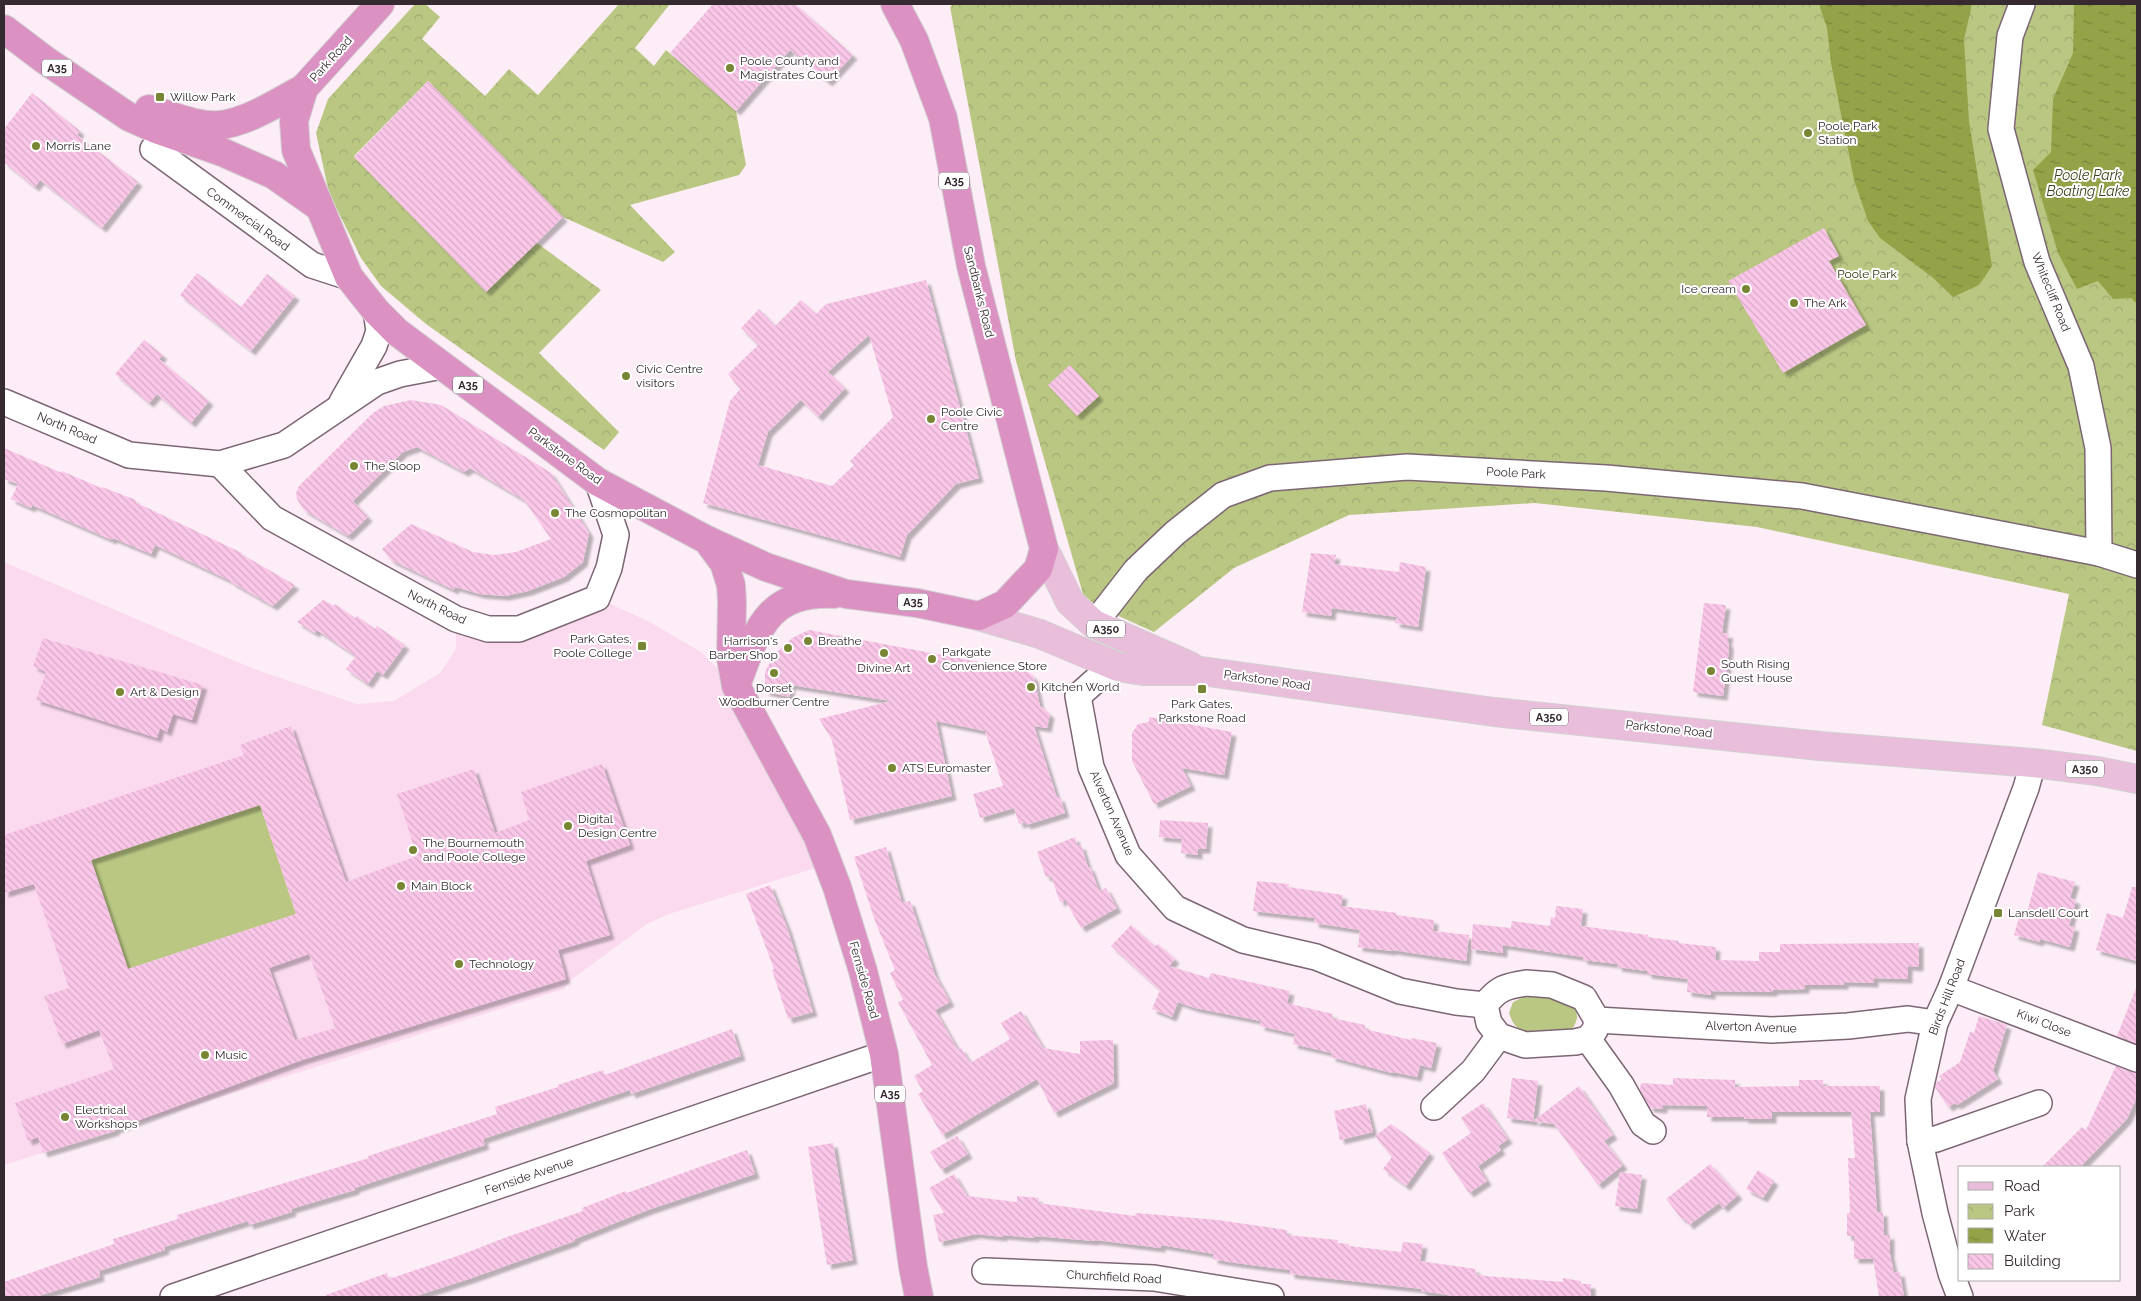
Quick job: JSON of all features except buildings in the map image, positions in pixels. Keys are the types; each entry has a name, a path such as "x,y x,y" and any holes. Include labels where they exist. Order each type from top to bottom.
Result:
{"highway":[{"name":"Park Road","path":"318,206 296,150 294,121 304,88 380,4"},
{"name":"Sandbanks Road","path":"895,4 914,40 943,118 973,273 1044,549"},
{"name":"A35","path":"4,29 45,60 129,117 156,129 222,152 274,175 318,206"},
{"name":"A35","path":"112,105 138,106 195,122 220,125 264,110 304,88"},
{"name":"Parkstone Road","path":"318,206 349,277 376,311 397,332 598,482 707,540 766,567 846,594 917,603 979,616"},
{"name":"Fernside Road","path":"707,540 724,563 731,585 731,658 736,686 817,835 837,888 884,1054 913,1267 919,1297"},
{"path":"979,616 1005,604 1038,569 1044,549"},
{"name":"A35","path":"736,686 755,634 773,611 794,599 818,593 846,594"}],"main road":[{"name":"Parkstone Road","path":"1044,549 1070,602 1094,624 1201,671"},
{"name":"Parkstone Road","path":"979,616 1040,634 1118,667 1143,671 1201,671 1494,712 1820,746 2033,762 2098,771 2137,779"}],"street":[{"name":"Whitecliff Road","path":"2022,4 2010,36 2001,129 2037,262 2081,366 2098,448 2099,553"},
{"name":"Commercial Road","path":"153,150 312,266 349,277"},
{"name":"North Road","path":"340,406 374,346 379,331 376,311"},
{"name":"North Road","path":"4,402 129,455 220,464 284,444 377,382 400,374 442,366"},
{"name":"North Road","path":"220,464 272,518 456,619 488,630 520,629 597,598 610,568 616,535 598,482"},
{"name":"Poole Park","path":"1094,624 1136,570 1175,532 1223,495 1270,478 1407,467 1606,478 1802,496 2099,553 2137,565"},
{"name":"Alverton Avenue","path":"1118,667 1096,680 1078,696 1091,767 1128,855 1175,908 1243,940 1316,957 1400,991 1456,1002 1485,1005"},
{"name":"Birds Hill Road","path":"1960,1297 1946,1256 1920,1142 1918,1099 1935,1023 1951,988 2026,788 2033,762"},
{"path":"1434,1107 1473,1072 1499,1036 1489,1023 1485,1005 1492,996 1504,986 1526,983 1552,985 1584,998 1592,1029 1621,1085 1643,1124 1653,1131"},
{"name":"Kiwi Close","path":"1951,988 2137,1059"},
{"name":"Alverton Avenue","path":"1499,1036 1525,1045 1575,1042 1592,1029 1772,1030 1848,1026 1908,1019 1935,1023"},
{"name":"Fernside Avenue","path":"173,1297 884,1054"},
{"path":"1920,1142 1936,1139 2039,1103"},
{"name":"Churchfield Road","path":"985,1271 1154,1278 1271,1297"}],"shaded area":[{"name":"The Bournemouth and Poole College","path":"4,562 260,671 357,704 394,701 440,673 456,649 456,619 488,629 597,598 650,622 701,652 736,686 828,864 669,914 647,924 572,979 564,989 4,1165"}],"green space":[{"path":"415,4 425,4 440,17 422,39 485,96 509,69 538,95 619,4 670,4 635,48 654,66 666,50 736,111 746,165 739,175 630,205 675,252 663,262 563,217 428,81 354,156 486,292 537,243 601,290 539,353 619,432 604,450 426,324 381,286 361,258 329,193 316,133 328,99"},
{"name":"Poole Park","path":"953,4 2137,4 2137,751 2042,725 2069,594 1757,527 1535,503 1349,515 1234,568 1154,632 1085,601 1016,361 950,7"},
{"path":"260,805 296,914 128,969 91,860"},
{"path":"1540,994 1562,1001 1574,1008 1577,1014 1572,1029 1558,1033 1542,1034 1526,1032 1514,1024 1509,1013 1513,1002 1528,995"}],"water":[{"path":"1819,4 1972,4 1964,40 1969,121 1992,266 1979,285 1953,297 1932,277 1880,238 1868,221 1854,180 1831,63 1827,28"},
{"name":"Poole Park Boating Lake","path":"2074,4 2137,4 2137,304 2131,298 2113,299 2098,281 2077,289 2058,253 2033,170 2051,152 2053,99 2073,53"}],"place":[{"name":"Poole County and Magistrates Court","path":"730,68"},
{"name":"Willow Park","path":"160,97"},
{"name":"Poole Park Station","path":"1808,133"},
{"name":"Morris Lane","path":"36,146"},
{"name":"Ice cream","path":"1746,289"},
{"name":"The Ark","path":"1794,303"},
{"name":"Civic Centre visitors","path":"626,376"},
{"name":"Poole Civic Centre","path":"931,419"},
{"name":"The Sloop","path":"354,466"},
{"name":"The Cosmopolitan","path":"555,513"},
{"name":"Breathe","path":"808,641"},
{"name":"Park Gates, Poole College","path":"642,646"},
{"name":"Harrison‘s Barber Shop","path":"788,648"},
{"name":"Divine Art","path":"884,653"},
{"name":"Parkgate Convenience Store","path":"932,659"},
{"name":"South Rising Guest House","path":"1711,671"},
{"name":"Dorset Woodburner Centre","path":"774,673"},
{"name":"Kitchen World","path":"1031,687"},
{"name":"Park Gates, Parkstone Road","path":"1202,689"},
{"name":"Art & Design","path":"120,692"},
{"name":"ATS Euromaster","path":"892,768"},
{"name":"Digital Design Centre","path":"568,826"},
{"name":"The Bournemouth and Poole College","path":"413,850"},
{"name":"Main Block","path":"401,886"},
{"name":"Lansdell Court","path":"1998,913"},
{"name":"Technology","path":"459,964"},
{"name":"Music","path":"205,1055"},
{"name":"Electrical Workshops","path":"65,1117"}]}
